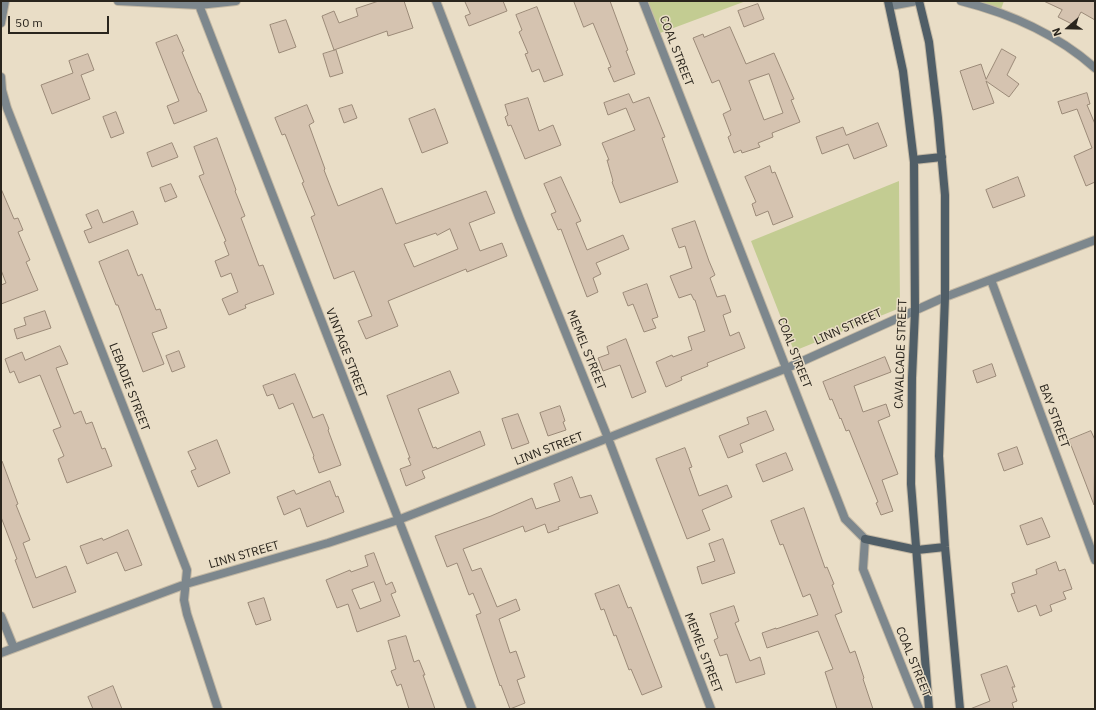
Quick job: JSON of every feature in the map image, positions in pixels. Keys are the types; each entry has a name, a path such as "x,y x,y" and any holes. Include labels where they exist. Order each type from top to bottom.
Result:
{"main road":[{"path":"918,1 929,42 945,195 945,297 939,456 945,547 960,709"},
{"name":"CAVALCADE STREET","path":"889,4 903,72 914,160 915,311 912,378 911,484 929,709"},
{"path":"914,160 942,156"},
{"path":"865,539 916,550 945,547"}],"street":[{"path":"1,23 5,1"},
{"path":"118,1 199,5 236,1"},
{"name":"MEMEL STREET","path":"436,1 522,224 608,438 711,709"},
{"name":"COAL STREET","path":"643,1 845,519 865,539 863,569 919,709"},
{"path":"889,4 918,1"},
{"path":"961,1 986,7 1024,23 1085,59 1095,68"},
{"name":"VINTAGE STREET","path":"199,5 472,709"},
{"name":"LEBADIE STREET","path":"1,77 2,90 7,108 186,570 184,600 187,614 201,662 218,709"},
{"name":"LINN STREET","path":"1,653 186,584 328,543 398,520 787,368 945,297 1095,240"},
{"name":"BAY STREET","path":"991,280 1095,560"},
{"path":"1,616 14,648"}],"green space":[{"path":"648,1 746,1 660,33"},
{"path":"974,1 1004,1 1001,9"},
{"path":"899,181 900,308 794,351 751,241"}],"building":[{"path":"379,1 404,1 413,28 388,36 387,31 334,50 322,16 334,11 339,23 358,16 356,9"},
{"path":"465,1 503,1 507,11 469,26 465,16 470,14"},
{"path":"574,1 610,1 635,74 614,82 608,68 611,67 593,23 584,27"},
{"path":"1044,1 1095,1 1095,20 1081,12 1074,25 1058,17 1062,10"},
{"path":"758,4 764,19 744,27 738,11"},
{"path":"537,7 563,75 544,82 539,69 532,72 525,54 528,53 519,32 522,30 516,15"},
{"path":"286,20 296,47 279,53 270,25"},
{"path":"730,27 746,64 774,53 794,99 791,100 800,122 772,133 773,137 758,143 760,147 742,153 741,150 734,153 728,137 731,135 723,114 731,110 719,80 712,83 693,38 703,34 704,37","holes":["769,74 783,113 764,120 749,81"]},
{"path":"177,35 184,51 182,52 207,111 174,124 167,106 179,101 156,43"},
{"path":"1002,49 1016,57 1007,75 1019,84 1009,97 986,81 994,103 973,110 960,71 981,64 986,79"},
{"path":"336,50 343,73 330,77 323,54"},
{"path":"88,54 94,70 81,75 90,99 52,114 41,85 73,73 69,61"},
{"path":"1087,93 1090,104 1087,105 1095,124 1095,182 1086,186 1074,156 1092,148 1077,109 1062,114 1058,102"},
{"path":"629,94 633,103 649,97 665,137 662,138 678,182 620,203 612,182 607,160 609,160 602,143 635,130 626,108 608,115 604,103"},
{"path":"528,98 539,131 553,125 561,145 525,159 511,125 508,126 505,117 508,115 505,105"},
{"path":"307,105 314,122 309,125 338,206 382,188 396,224 486,191 495,213 469,223 480,251 502,243 507,256 467,272 466,269 388,301 398,326 366,339 358,321 372,316 354,271 334,279 311,217 315,215 302,183 304,182 285,134 282,135 275,118","holes":["450,229 458,249 414,267 404,244 436,233 437,235"]},
{"path":"352,105 357,118 344,123 339,109"},
{"path":"435,109 448,143 422,153 409,119"},
{"path":"116,112 124,133 111,138 103,117"},
{"path":"878,123 887,146 854,159 848,144 822,154 816,137 843,127 846,135"},
{"path":"217,138 245,216 241,218 259,266 263,265 274,294 245,305 246,308 229,315 222,299 238,292 231,273 221,277 215,261 229,255 224,242 226,241 199,176 204,174 194,147"},
{"path":"172,143 178,157 152,167 147,153"},
{"path":"770,166 772,173 775,172 793,217 773,225 768,211 756,216 752,204 756,202 745,177"},
{"path":"561,177 581,221 576,223 587,250 623,235 629,249 596,263 601,274 593,278 598,292 587,297 561,229 558,230 551,214 556,212 544,184"},
{"path":"1018,177 1025,196 993,208 986,190"},
{"path":"171,184 177,197 165,202 160,188"},
{"path":"2,191 14,219 18,218 23,230 18,232 30,260 26,262 38,290 1,304 1,285 6,283 1,270"},
{"path":"98,210 103,223 133,211 138,224 89,243 84,231 92,228 86,215"},
{"path":"695,221 715,275 710,278 717,297 725,295 731,312 723,315 730,336 739,332 745,348 707,363 708,366 681,377 682,380 666,387 656,362 672,355 673,357 692,350 688,337 705,331 695,300 691,294 679,298 670,276 692,268 685,246 679,248 672,229"},
{"path":"128,250 138,276 142,274 156,310 160,309 167,328 152,333 164,364 143,372 118,305 116,305 99,262"},
{"path":"647,284 658,317 652,319 656,328 644,332 633,304 628,306 623,293"},
{"path":"45,311 51,328 17,339 14,329 26,325 24,318"},
{"path":"626,339 646,392 632,398 620,365 603,371 598,358 609,354 607,347"},
{"path":"60,346 68,364 56,368 74,414 81,411 86,424 92,422 102,449 105,448 112,466 67,483 58,459 64,456 53,430 61,427 40,375 19,383 14,371 10,373 5,359 22,352 25,360"},
{"path":"179,351 185,367 172,372 166,356"},
{"path":"885,357 891,372 854,386 863,412 886,404 890,416 878,421 898,474 882,480 893,511 881,515 876,503 878,502 849,430 846,431 832,399 830,400 823,382"},
{"path":"992,364 996,376 977,383 973,371"},
{"path":"450,371 459,393 418,409 433,448 436,447 437,449 480,431 485,445 422,471 425,478 406,486 400,469 411,465 408,458 410,458 387,396"},
{"path":"295,374 313,418 323,414 341,465 319,473 313,457 314,456 293,403 279,409 273,394 267,396 263,386"},
{"path":"560,406 565,421 563,422 566,430 548,436 540,413"},
{"path":"766,411 774,430 740,444 743,452 728,458 719,436 749,424 747,418"},
{"path":"518,414 529,443 512,449 502,419"},
{"path":"1091,431 1095,440 1094,505 1069,440"},
{"path":"217,440 230,473 198,487 191,471 196,469 188,452"},
{"path":"1017,447 1023,464 1004,471 998,454"},
{"path":"685,448 692,467 689,468 699,496 727,485 732,497 702,510 710,530 687,539 656,459"},
{"path":"786,453 793,470 763,482 756,465"},
{"path":"1,461 30,540 23,543 36,578 66,566 76,592 33,608 1,517"},
{"path":"572,477 580,498 591,495 598,513 558,527 559,529 548,533 545,524 525,532 523,526 463,549 472,571 481,568 497,607 516,599 520,610 499,619 510,653 516,651 525,677 517,680 525,703 510,709 501,685 500,686 476,615 481,613 473,593 469,595 457,563 447,567 435,536 491,516 532,498 536,509 560,501 554,484"},
{"path":"330,481 344,512 307,527 300,508 284,515 277,497 294,490 296,494"},
{"path":"804,508 825,568 827,567 834,584 832,585 842,612 835,615 850,653 855,651 873,709 837,709 825,672 833,669 818,631 767,648 762,633 818,615 810,594 803,597 783,544 780,545 771,521"},
{"path":"1042,518 1050,537 1027,545 1020,526"},
{"path":"128,530 142,565 125,571 117,552 87,564 80,546 102,538 103,540"},
{"path":"723,539 735,573 702,584 697,567 715,561 709,544"},
{"path":"374,553 386,585 392,582 396,592 391,594 400,616 357,632 348,604 337,608 326,580 350,570 351,572 368,566 365,556","holes":["374,582 381,601 360,609 352,590"]},
{"path":"1056,562 1059,571 1065,569 1072,589 1063,592 1066,599 1050,605 1052,611 1040,616 1036,605 1018,612 1011,594 1015,593 1012,583 1037,574 1036,570"},
{"path":"619,585 628,608 631,607 662,687 642,695 631,669 629,670 616,635 614,636 604,609 601,610 595,594"},
{"path":"264,598 271,620 256,625 248,603"},
{"path":"734,606 739,621 735,623 750,661 760,657 765,674 736,683 727,654 720,656 714,640 718,638 710,614"},
{"path":"406,636 414,662 419,660 425,675 423,675 435,709 409,709 401,684 397,686 391,671 396,669 388,641"},
{"path":"1007,666 1015,687 1012,687 1017,701 1012,703 1014,709 970,709 990,701 981,675"},
{"path":"113,686 122,709 93,709 88,697"}]}
